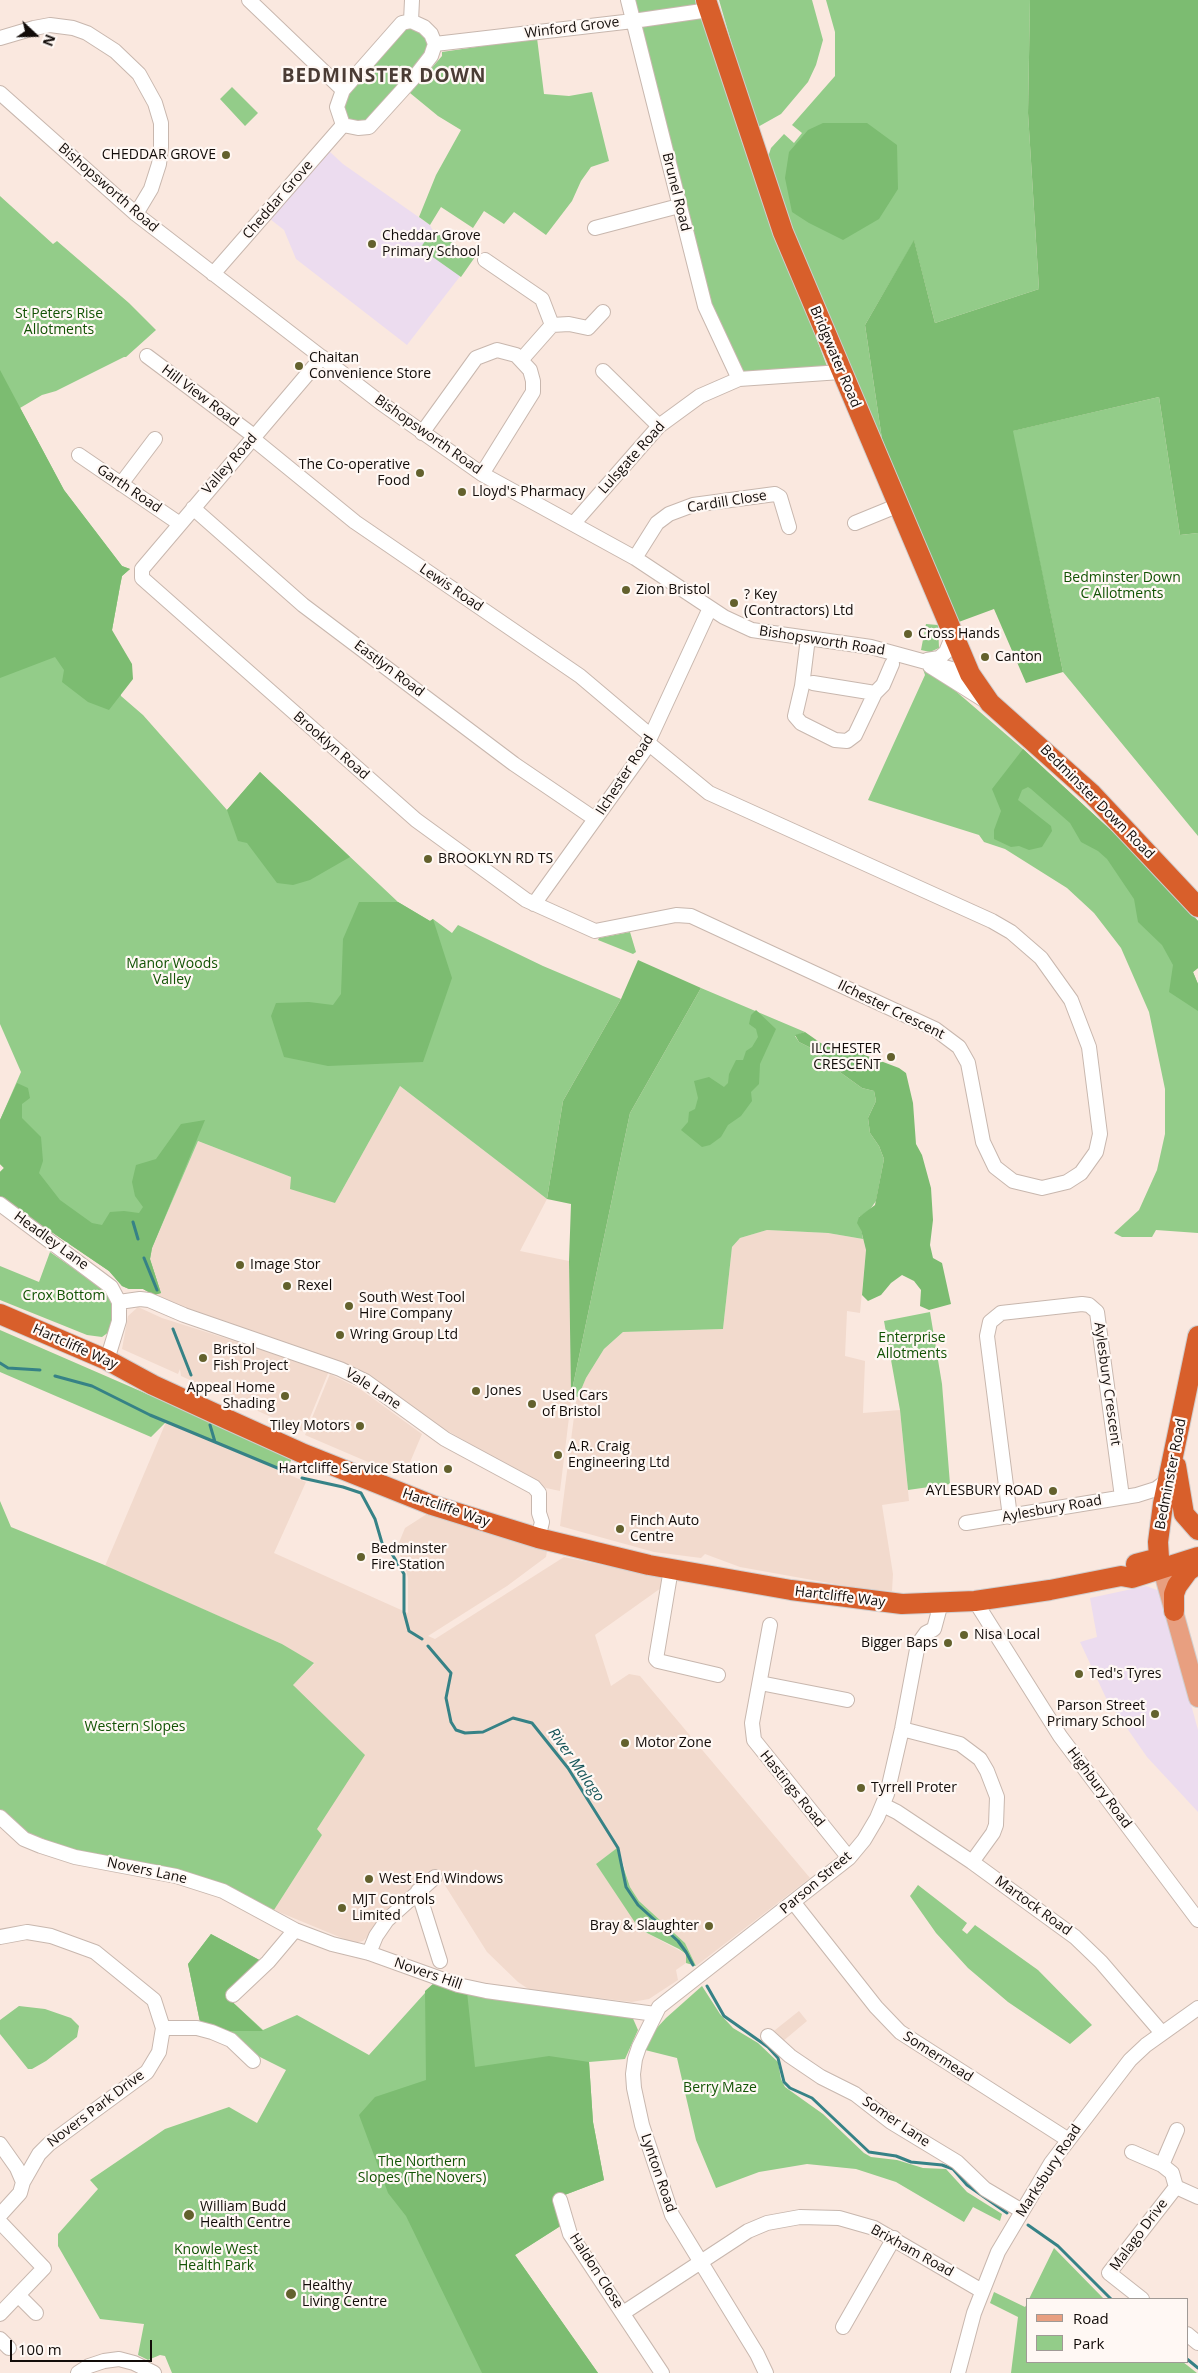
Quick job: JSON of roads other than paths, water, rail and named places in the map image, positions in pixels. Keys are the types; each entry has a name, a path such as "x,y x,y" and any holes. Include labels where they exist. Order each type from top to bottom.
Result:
{"highway":[{"name":"Bridgwater Road","path":"708,5 783,232 952,635 970,674 990,704"},
{"name":"Bedminster Down Road","path":"990,704 1092,794 1198,907"},
{"name":"Hartcliffe Way","path":"0,1314 107,1360 153,1385 313,1457 432,1505 538,1538 671,1569 862,1600 931,1604"},
{"name":"Bedminster Road","path":"1161,1564 1158,1542 1163,1504 1197,1348"},
{"path":"1174,1451 1184,1514"},
{"path":"1163,1504 1184,1514 1198,1530"},
{"path":"931,1604 975,1601 1050,1590 1121,1576 1131,1565 1161,1564 1198,1557"},
{"path":"1174,1611 1174,1594 1177,1586 1188,1571 1198,1564"}],"main road":[{"name":"Bedminster Road","path":"1161,1564 1198,1698"}],"street":[{"path":"249,0 343,90"},
{"path":"411,21 412,0"},
{"name":"Brunel Road","path":"628,0 679,206 710,320 739,379"},
{"name":"Winford Grove","path":"435,44 633,21 708,5"},
{"path":"411,21 424,27 431,34 435,44 431,56 369,127 343,126 337,107 343,90 402,23 411,21"},
{"path":"0,38 34,28 50,26 73,28 87,33 115,51 139,74 155,102 161,123 161,147 159,164 151,189 136,214"},
{"name":"Bishopsworth Road","path":"0,93 136,214 422,433 482,474 635,558 710,608 752,630 871,646 970,674"},
{"name":"Cheddar Grove","path":"213,274 343,126"},
{"path":"595,228 679,206"},
{"path":"485,260 542,299 552,325"},
{"path":"522,359 552,325 568,324 588,328 603,312"},
{"path":"422,433 476,358 497,350 509,352 522,359 530,370 533,381 532,392 482,474"},
{"name":"Hill View Road","path":"147,356 253,437"},
{"name":"Valley Road","path":"141,572 322,356"},
{"path":"603,371 659,426"},
{"name":"Lulsgate Road","path":"574,523 659,426 700,396 739,379 841,372"},
{"name":"Lewis Road","path":"253,437 355,522 580,676 650,739"},
{"path":"121,484 155,439"},
{"name":"Garth Road","path":"79,455 180,524"},
{"name":"Cardill Close","path":"635,558 657,523 669,514 693,505 775,494 780,497 789,527"},
{"path":"855,523 899,505"},
{"name":"Eastlyn Road","path":"193,508 303,605 514,764 595,820"},
{"name":"Brooklyn Road","path":"141,572 142,578 416,820 454,849 534,904"},
{"name":"Ilchester Road","path":"534,904 595,820 650,739 710,608"},
{"name":"Bishopsworth Road","path":"919,660 939,658 946,652 952,635"},
{"path":"808,638 802,686 795,710 796,718 800,723 834,740 847,742 856,732 874,693 883,685 892,664"},
{"name":"Bishopsworth Road","path":"919,660 990,704"},
{"path":"813,683 874,693"},
{"name":"Ilchester Crescent","path":"534,904 595,930 676,915 691,916 935,1029 952,1041 964,1055 972,1074 986,1151 995,1167 1004,1175 1020,1184 1042,1188 1071,1180 1088,1166 1097,1148 1100,1134 1089,1047 1071,1000 1041,958 1010,932 992,921 709,793 650,739"},
{"name":"Headley Lane","path":"0,1204 105,1281 111,1287 118,1302"},
{"name":"Vale Lane","path":"118,1302 140,1299 149,1300 192,1318 340,1368 365,1381 445,1439 534,1488 539,1493 539,1513 542,1522 538,1538"},
{"path":"107,1360 119,1321 118,1302"},
{"name":"Aylesbury Crescent","path":"1010,1516 987,1336 990,1322 1001,1313 1082,1304 1089,1305 1097,1312 1122,1497"},
{"name":"Aylesbury Road","path":"966,1523 1137,1495 1156,1490 1168,1480"},
{"name":"Aylesbury Road","path":"1137,1495 1163,1504"},
{"path":"671,1569 656,1659 718,1675"},
{"name":"Highbury Road","path":"975,1601 1060,1736 1198,1920"},
{"name":"Parson Street","path":"655,2014 682,1988 794,1903 849,1858 872,1827 883,1805 902,1729 918,1644 926,1633 934,1629 935,1623 931,1604"},
{"name":"Hastings Road","path":"770,1625 752,1732 757,1746 849,1858"},
{"path":"760,1683 848,1700"},
{"path":"902,1729 960,1744 980,1759 987,1772 997,1797 996,1825 994,1833 972,1862"},
{"name":"Martock Road","path":"883,1805 897,1812 972,1862 1076,1937 1101,1962 1162,2033"},
{"name":"Novers Lane","path":"0,1817 24,1839 41,1846 75,1857 176,1876 223,1891 295,1930"},
{"path":"369,1952 376,1936 387,1920 435,1877"},
{"path":"418,1891 440,1961"},
{"name":"Somermead","path":"794,1903 876,2007 900,2032 1067,2139"},
{"path":"233,1995 268,1962 295,1930"},
{"name":"Novers Hill","path":"295,1930 332,1944 369,1952 458,1985 486,1991 655,2014"},
{"name":"Novers Park Drive","path":"0,1937 16,1933 51,1936 95,1952 154,2000 163,2028 159,2052 146,2072 49,2144 39,2154 23,2182 20,2193 0,2215"},
{"name":"Marksbury Road","path":"958,2373 982,2291 998,2252 1067,2139 1130,2060 1162,2033 1198,2008"},
{"name":"Lynton Road","path":"655,2014 635,2059 633,2074 642,2125 662,2190 672,2215 757,2354 766,2373"},
{"path":"163,2028 197,2028 212,2032 231,2040 253,2061"},
{"name":"Somer Lane","path":"768,2036 790,2056 821,2076 855,2094 891,2122 957,2162 985,2189 1019,2215"},
{"path":"1132,2152 1162,2165 1177,2130"},
{"path":"0,2144 17,2168 23,2182"},
{"name":"Malago Drive","path":"1162,2165 1172,2173 1176,2187 1198,2197"},
{"name":"Malago Drive","path":"1141,2298 1109,2273 1176,2187"},
{"name":"Haldon Close","path":"560,2200 570,2234 662,2373"},
{"name":"Brixham Road","path":"700,2262 748,2231 767,2223 800,2217 839,2218 874,2228 894,2238 982,2291"},
{"path":"0,2222 44,2267 43,2272 0,2314"},
{"path":"843,2327 894,2238"},
{"name":"Haldon Close","path":"623,2313 700,2262"},
{"path":"18,2296 36,2313"},
{"path":"1188,2335 1198,2343"},
{"path":"78,2373 89,2366 104,2361 119,2360 134,2363 154,2373"}],"waterway":[{"name":"River Malago","path":"133,1222 138,1239"},
{"name":"River Malago","path":"144,1258 157,1290"},
{"name":"River Malago","path":"173,1329 191,1375"},
{"path":"0,1363 8,1368 40,1370"},
{"path":"55,1376 92,1386 150,1415 215,1442"},
{"name":"River Malago","path":"210,1425 215,1442 287,1472"},
{"name":"River Malago","path":"302,1478 361,1493 375,1519 382,1543 392,1554 404,1574 404,1612 409,1631 422,1639"},
{"name":"River Malago","path":"428,1646 451,1673 446,1698 451,1722 456,1730 465,1733 483,1732 513,1718 532,1723 568,1768 618,1848 626,1887 638,1905 678,1941 693,1965"},
{"name":"River Malago","path":"707,1986 724,2016 768,2047 778,2058 784,2082 790,2088 812,2098 869,2152 896,2156 911,2162 942,2165 953,2169 967,2185 1007,2213"},
{"name":"River Malago","path":"1028,2225 1058,2246 1110,2298"},
{"name":"River Malago","path":"1188,2360 1198,2368"}],"place":[{"name":"CHEDDAR GROVE","path":"226,155"},
{"name":"Cheddar Grove Primary School","path":"372,244"},
{"name":"Chaitan Convenience Store","path":"299,366"},
{"name":"The Co-operative Food","path":"420,473"},
{"name":"Lloyd's Pharmacy","path":"462,492"},
{"name":"Zion Bristol","path":"626,590"},
{"name":"? Key (Contractors) Ltd","path":"734,603"},
{"name":"Cross Hands","path":"908,634"},
{"name":"Canton","path":"985,657"},
{"name":"BROOKLYN RD TS","path":"428,859"},
{"name":"ILCHESTER CRESCENT","path":"891,1057"},
{"name":"Image Stor","path":"240,1265"},
{"name":"Rexel","path":"287,1286"},
{"name":"South West Tool Hire Company","path":"349,1306"},
{"name":"Wring Group Ltd","path":"340,1335"},
{"name":"Bristol Fish Project","path":"203,1358"},
{"name":"Jones","path":"476,1391"},
{"name":"Appeal Home Shading","path":"285,1396"},
{"name":"Used Cars of Bristol","path":"532,1404"},
{"name":"Tiley Motors","path":"360,1426"},
{"name":"A.R. Craig Engineering Ltd","path":"558,1455"},
{"name":"Hartcliffe Service Station","path":"448,1469"},
{"name":"AYLESBURY ROAD","path":"1053,1491"},
{"name":"Finch Auto Centre","path":"620,1529"},
{"name":"Bedminster Fire Station","path":"361,1557"},
{"name":"Nisa Local","path":"964,1635"},
{"name":"Bigger Baps","path":"948,1643"},
{"name":"Ted's Tyres","path":"1079,1674"},
{"name":"Parson Street Primary School","path":"1155,1714"},
{"name":"Motor Zone","path":"625,1743"},
{"name":"Tyrrell Proter","path":"861,1788"},
{"name":"West End Windows","path":"369,1879"},
{"name":"MJT Controls Limited","path":"342,1908"},
{"name":"Bray & Slaughter","path":"709,1926"},
{"name":"William Budd Health Centre","path":"189,2215"},
{"name":"Healthy Living Centre","path":"291,2294"}],"district":[{"name":"BEDMINSTER DOWN","path":"384,77"}],"park label":[{"name":"St Peters Rise Allotments","path":"59,322"},
{"name":"Bedminster Down C Allotments","path":"1122,586"},
{"name":"Manor Woods Valley","path":"172,972"},
{"name":"Crox Bottom","path":"64,1296"},
{"name":"Enterprise Allotments","path":"912,1346"},
{"name":"Western Slopes","path":"135,1727"},
{"name":"Berry Maze","path":"720,2088"},
{"name":"The Northern Slopes (The Novers)","path":"422,2170"},
{"name":"Knowle West Health Park","path":"216,2258"}]}
